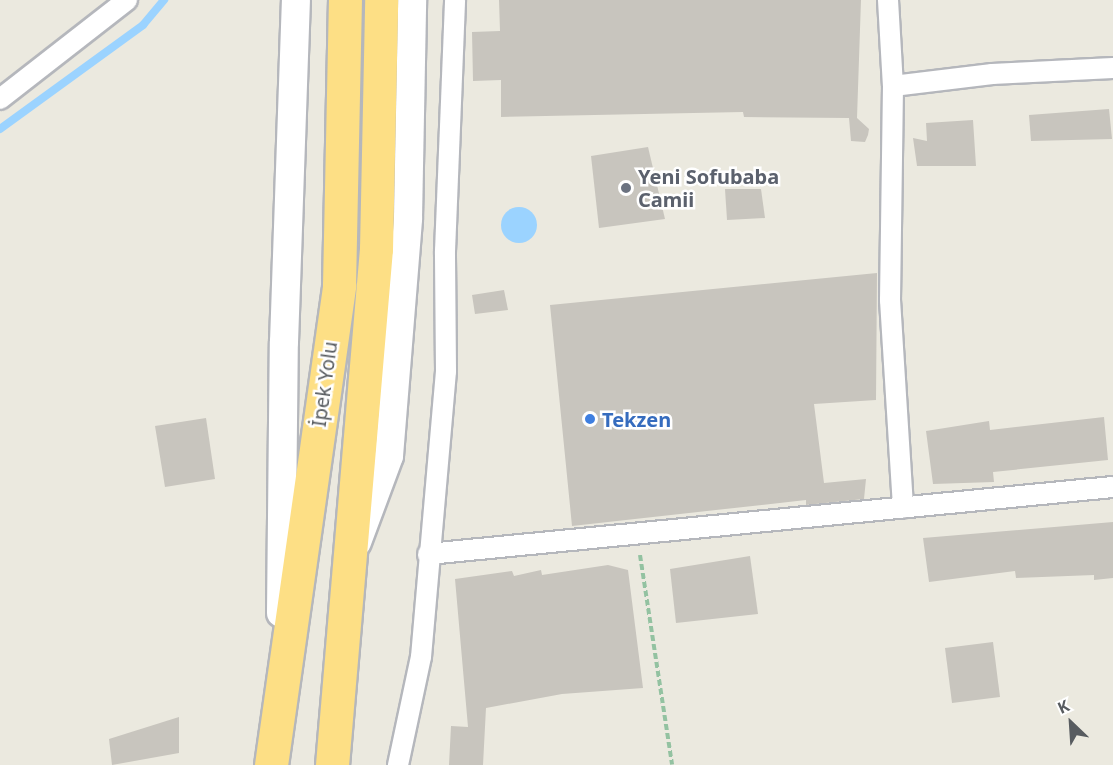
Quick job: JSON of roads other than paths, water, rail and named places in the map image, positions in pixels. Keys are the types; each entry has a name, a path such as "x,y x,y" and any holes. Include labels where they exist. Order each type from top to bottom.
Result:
{"highway":[{"name":"İpek Yolu","path":"271,765 339,285 345,0"},
{"name":"İpek Yolu","path":"332,765 376,249 381,0"}],"street":[{"path":"0,99 127,0"},
{"path":"280,690 284,342 296,0"},
{"path":"350,561 389,456 408,218 412,0"},
{"path":"398,765 422,657 428,554 446,371 445,251 455,0"},
{"path":"888,0 893,86 890,300 903,508"},
{"path":"893,86 992,74 1113,68"},
{"path":"428,554 1113,487"}],"water":[{"path":"519,207 532,212 537,225 532,238 519,243 506,238 501,225 506,212"}],"waterway":[{"path":"0,129 143,25 164,0"}],"place":[{"name":"Yeni Sofubaba Camii","path":"626,188"},
{"name":"Tekzen","path":"590,419"}]}
